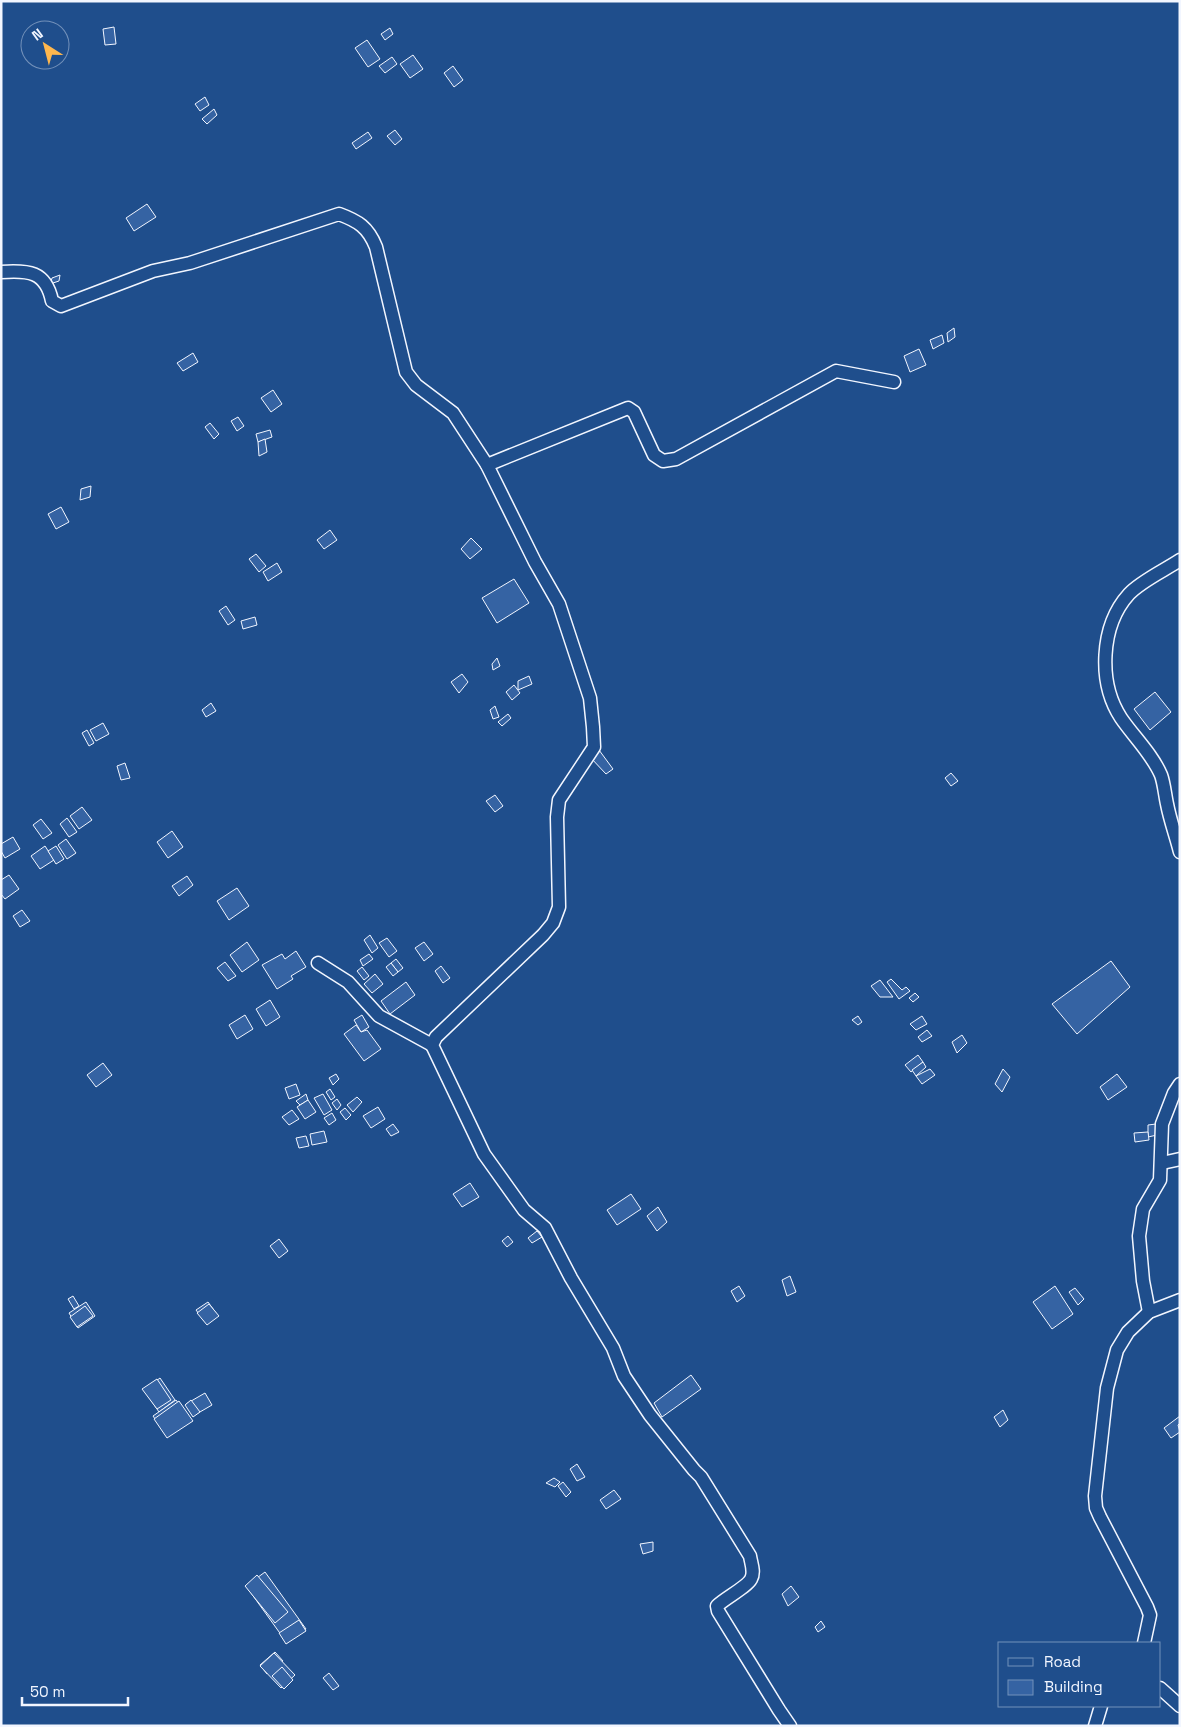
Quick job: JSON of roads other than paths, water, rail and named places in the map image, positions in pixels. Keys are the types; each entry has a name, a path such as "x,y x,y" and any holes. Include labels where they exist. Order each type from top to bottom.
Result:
{"street":[{"path":"1,272 22,270 34,274 46,282 52,301 61,306 153,271 190,263 339,214 353,220 370,233 376,247 406,372 416,385 454,413 487,465 535,562 559,604 590,698 594,727 594,747 559,800 557,817 559,906 553,923 543,935 436,1037 432,1045"},
{"path":"487,465 628,408 634,412 654,455 663,461 676,459 836,372 894,382"},
{"path":"1180,560 1130,593 1118,608 1105,651 1107,677 1112,700 1121,718 1144,747 1161,775 1167,806 1180,852"},
{"path":"318,963 348,982 379,1016 432,1045 484,1154 524,1210 545,1228 570,1278 614,1348 624,1376 650,1415 701,1477 750,1556 753,1570 752,1578 748,1583 723,1600 717,1606 718,1611 790,1726"},
{"path":"1150,1312 1143,1281 1138,1236 1143,1209 1160,1180 1162,1124 1174,1093 1180,1084"},
{"path":"1162,1162 1180,1159"},
{"path":"1144,1642 1150,1615 1100,1518 1094,1496 1106,1388 1117,1350 1128,1332 1150,1312 1180,1300"},
{"path":"1161,1689 1180,1706"},
{"path":"1095,1726 1101,1707"}]}
